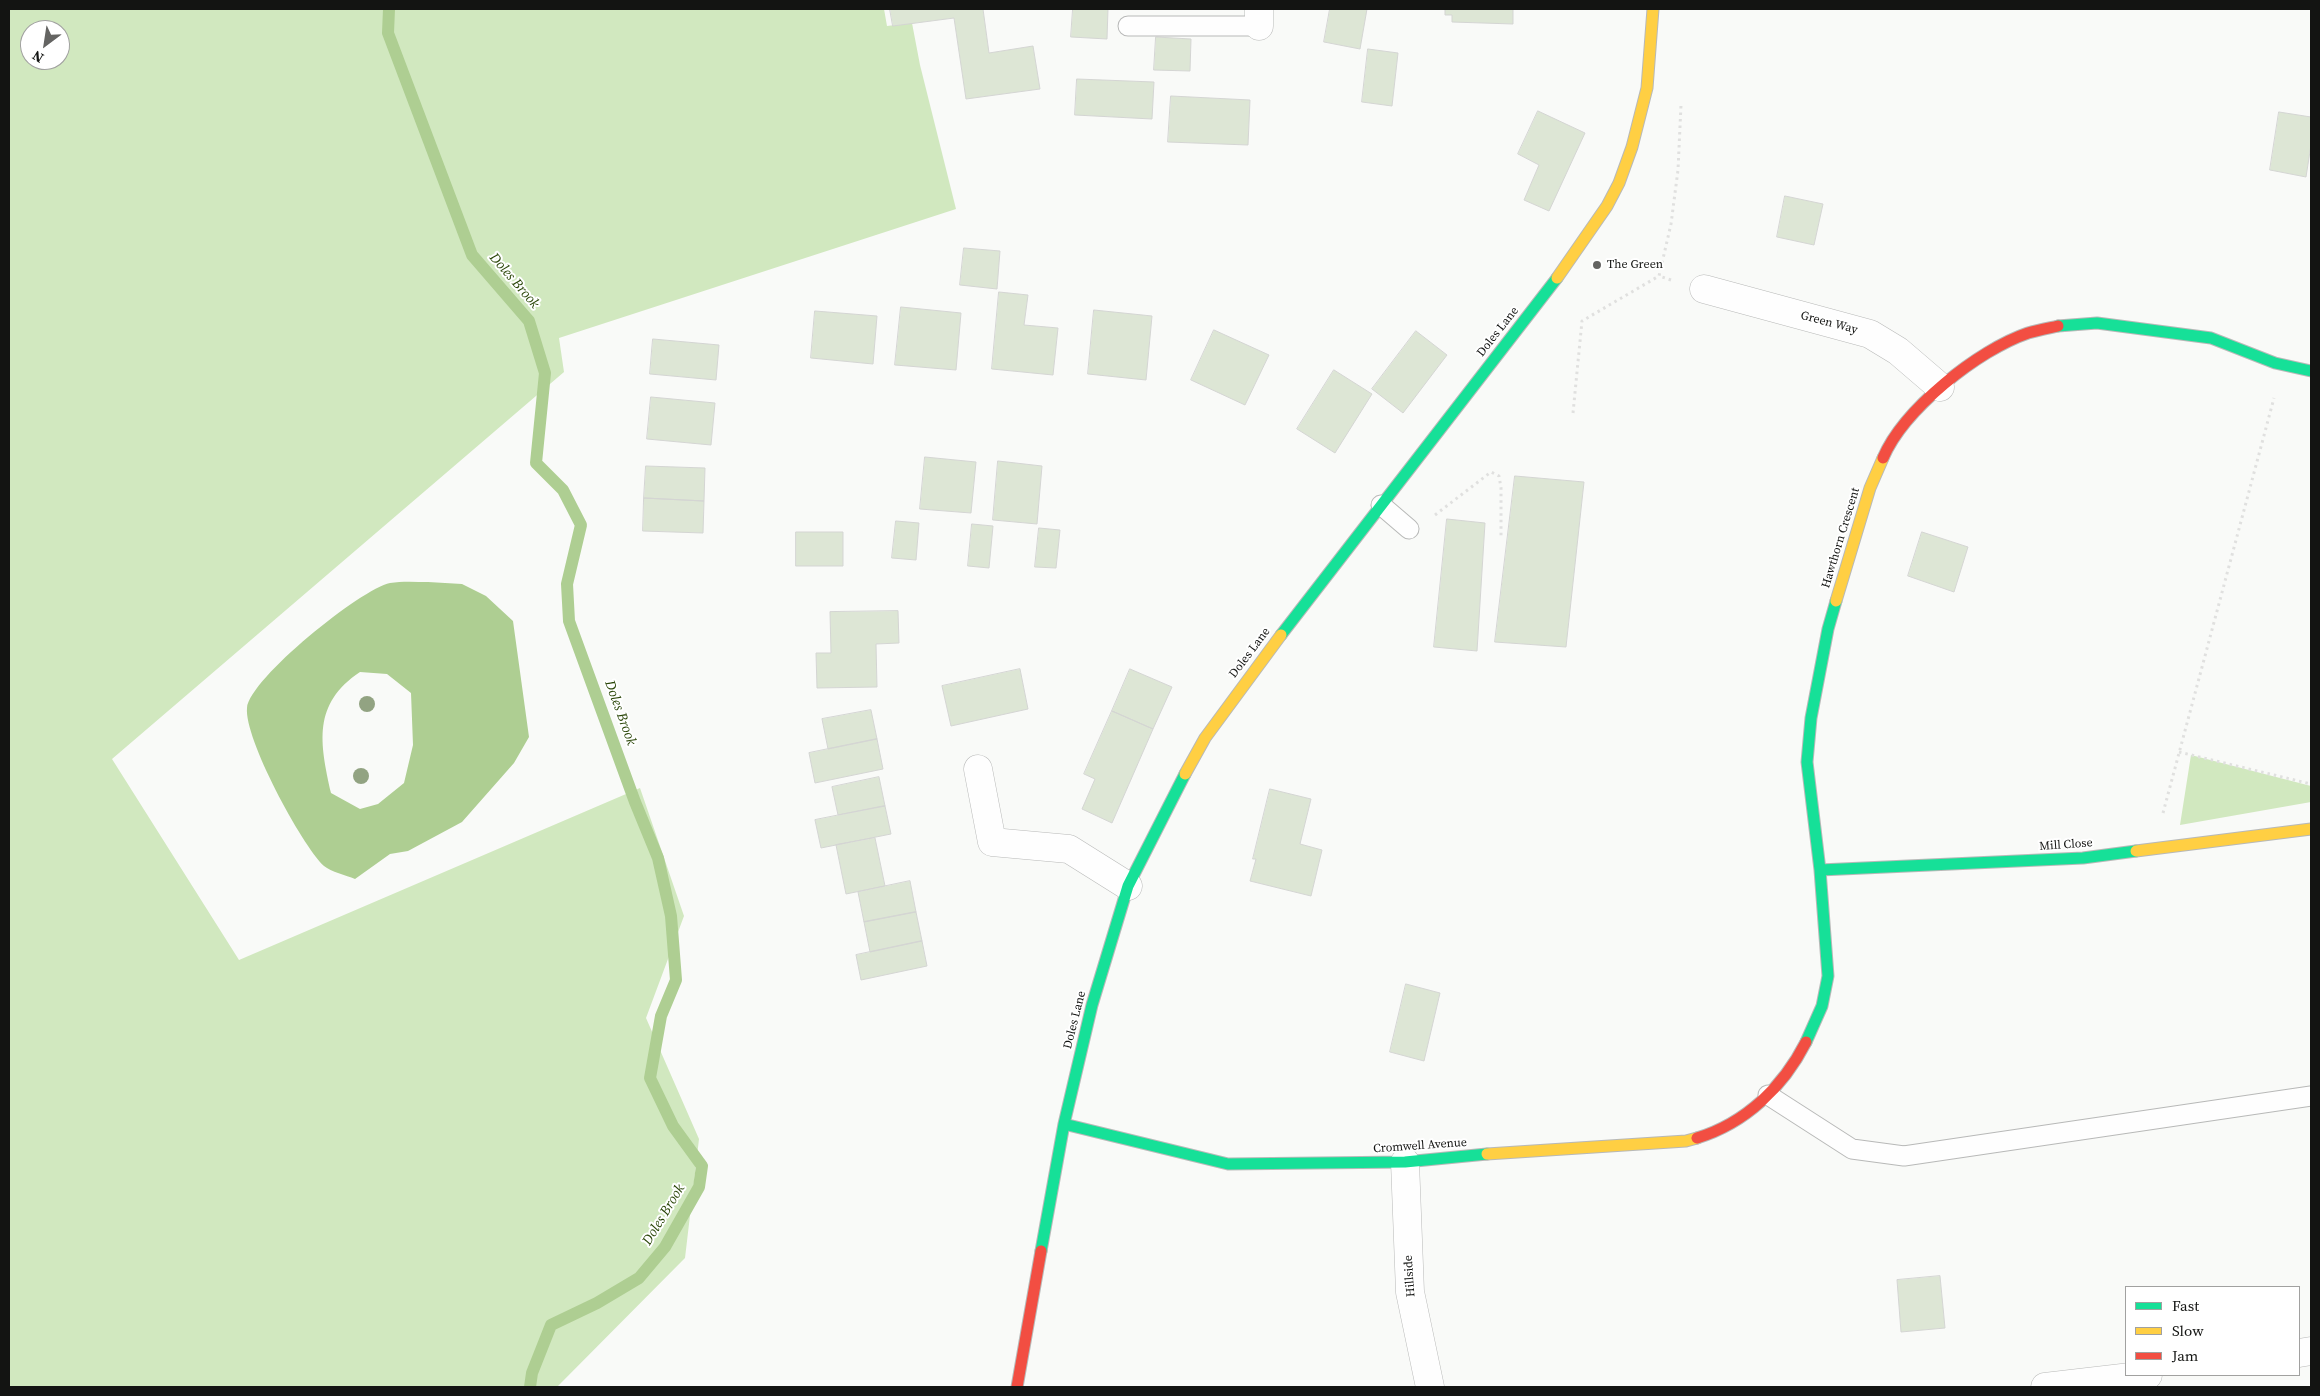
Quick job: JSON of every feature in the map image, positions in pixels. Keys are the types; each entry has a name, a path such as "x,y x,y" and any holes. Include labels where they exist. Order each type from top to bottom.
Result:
{"street":[{"name":"Doles Lane","path":"1017,1387 1064,1124 1092,1004 1128,886 1161,818 1205,738 1256,667 1523,323 1582,244 1607,206 1619,183 1632,147 1647,88 1654,9"},
{"name":"Green Way","path":"1704,289 1870,334 1898,351 1940,387"},
{"name":"Hawthorn Crescent","path":"1768,1095 1788,1072 1805,1044 1822,1006 1828,976 1820,870 1807,762 1811,718 1828,630 1870,488 1887,449 1910,415 1940,387 1996,348 2028,332 2062,324 2097,323 2211,338 2275,363 2311,371"},
{"path":"978,769 992,842 1069,849 1128,886"},
{"name":"Mill Close","path":"1820,870 2083,858 2311,829"},
{"name":"Cromwell Avenue","path":"1064,1124 1228,1164 1405,1162 1536,1150 1686,1141 1712,1133 1742,1118 1768,1095"},
{"name":"Hillside","path":"1405,1162 1410,1292 1430,1387"},
{"path":"2045,1387 2139,1376"}],"lane":[{"path":"1128,26 1259,18"},
{"path":"1381,505 1409,529"},
{"path":"1768,1095 1852,1149 1904,1156 2311,1096"}],"path":[{"path":"1647,88 1681,105 1678,170 1672,215 1659,276"},
{"path":"1573,413 1582,321 1659,276 1704,289"},
{"path":"2153,849 2275,396 2275,363"},
{"path":"1409,529 1436,515 1491,472 1499,476 1501,488 1501,536"},
{"path":"2179,752 2311,784"}],"shaded area":[{"path":"9,9 884,9 887,26 912,23 920,65 956,209 559,338 564,372 112,759 239,960 640,788 684,916 646,1018 699,1139 685,1258 557,1387 9,1387"},
{"path":"390,583 462,584 486,596 513,621 529,737 514,763 462,822 408,851 390,854 355,879 324,866 302,836 264,765 249,722 247,708 253,694 267,677 309,636 333,617 376,589","holes":["360,672 387,674 411,693 413,745 404,783 378,804 360,809 331,793 324,758 323,726 327,711 334,697 345,684"]},
{"path":"2191,755 2311,786 2311,802 2180,825"}],"building":[{"path":"890,9 983,9 989,53 1033,46 1040,89 966,99 954,18 893,26"},
{"path":"1073,9 1108,9 1107,39 1071,37"},
{"path":"1330,9 1367,9 1360,49 1324,42"},
{"path":"1431,9 1513,9 1513,24 1452,22 1452,15 1445,15 1445,10"},
{"path":"1156,37 1191,39 1190,71 1154,70"},
{"path":"1368,49 1398,53 1392,106 1362,102"},
{"path":"1077,79 1154,82 1152,119 1075,115"},
{"path":"1171,96 1250,100 1248,145 1168,142"},
{"path":"1538,111 1585,133 1549,211 1524,200 1539,165 1518,154"},
{"path":"2279,112 2311,117 2311,145 2306,177 2270,170"},
{"path":"1785,196 1823,204 1814,245 1777,237"},
{"path":"964,248 1000,251 997,289 960,285"},
{"path":"999,292 1028,295 1024,325 1058,328 1053,375 992,369"},
{"path":"901,307 961,313 956,370 895,365"},
{"path":"1094,310 1152,316 1146,380 1088,374"},
{"path":"815,311 877,316 873,364 811,358"},
{"path":"1214,330 1269,355 1245,405 1191,380"},
{"path":"1416,331 1447,355 1403,413 1372,389"},
{"path":"653,339 719,345 716,380 650,374"},
{"path":"1334,370 1372,394 1335,453 1297,429"},
{"path":"651,397 715,403 711,445 647,439"},
{"path":"925,457 976,462 971,513 920,509"},
{"path":"998,461 1042,466 1037,524 993,520"},
{"path":"646,466 705,468 704,501 644,498"},
{"path":"1515,476 1584,482 1566,647 1495,642"},
{"path":"644,498 704,501 703,533 643,531"},
{"path":"1447,519 1485,523 1477,651 1434,647"},
{"path":"896,521 919,523 916,560 892,558"},
{"path":"972,524 993,526 989,568 968,566"},
{"path":"1039,528 1060,530 1056,568 1035,567"},
{"path":"796,532 843,532 843,566 796,566"},
{"path":"1922,532 1968,547 1954,592 1908,576"},
{"path":"898,611 899,643 876,644 877,687 817,688 816,653 831,653 830,612"},
{"path":"1020,669 1028,709 951,726 942,686"},
{"path":"1130,669 1172,687 1153,729 1112,711"},
{"path":"871,710 877,739 828,749 822,719"},
{"path":"1112,711 1153,729 1112,823 1082,809 1095,779 1084,774"},
{"path":"877,739 883,769 815,783 809,753"},
{"path":"879,777 885,806 838,815 832,787"},
{"path":"1270,789 1311,799 1300,844 1322,850 1311,896 1250,881 1256,859 1253,859"},
{"path":"885,806 891,834 821,848 815,820"},
{"path":"875,838 885,886 846,894 836,845"},
{"path":"910,881 916,912 864,922 858,892"},
{"path":"916,912 922,941 870,952 864,922"},
{"path":"922,941 927,966 861,980 856,955"},
{"path":"1406,984 1440,993 1424,1061 1390,1052"},
{"path":"1940,1276 1945,1328 1901,1332 1897,1280"}],"waterway":[{"name":"Doles Brook","path":"389,9 388,33 472,255 529,321 545,373 536,463 563,490 581,525 567,584 569,621 635,802 658,858 671,916 676,980 661,1016 650,1078 673,1126 702,1166 699,1187 665,1247 639,1278 597,1303 551,1325 532,1373 530,1387"}],"traffic: fast":[{"path":"1281,635 1557,278"},
{"path":"2058,326 2097,323 2211,338 2275,363 2311,371"},
{"path":"1806,1042 1822,1006 1828,976 1820,870 1807,762 1811,718 1828,629 1836,601"},
{"path":"1041,1251 1064,1124 1092,1005 1128,886 1185,774"},
{"path":"1820,870 2083,858 2136,851"},
{"path":"1064,1124 1228,1164 1405,1162 1487,1154"}],"traffic: slow":[{"path":"1557,278 1607,206 1619,183 1632,147 1647,88 1653,9"},
{"path":"1836,601 1870,488 1883,458"},
{"path":"1185,774 1205,738 1281,635"},
{"path":"2136,851 2311,829"},
{"path":"1487,1154 1686,1141 1697,1138"}],"traffic: jam":[{"path":"1883,458 1893,439 1907,420 1925,401 1966,367 2008,341 2028,333 2058,326"},
{"path":"1697,1138 1731,1123 1761,1101 1786,1074 1806,1042"},
{"path":"1017,1387 1041,1251"}],"place":[{"name":"The Green","path":"1597,265"}]}
